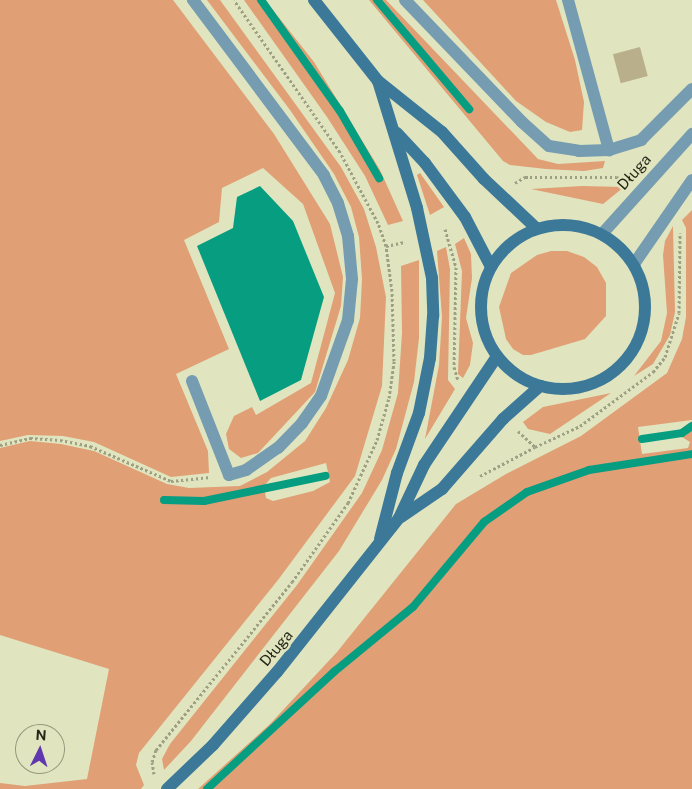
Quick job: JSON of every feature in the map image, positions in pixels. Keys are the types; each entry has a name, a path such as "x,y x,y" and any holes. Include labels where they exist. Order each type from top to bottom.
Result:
{"main road":[{"path":"314,0 378,81 442,132 484,179 536,228"},
{"path":"378,81 396,131 424,237 432,278 433,316 430,358 419,413 397,473 379,544"},
{"path":"396,131 425,163 465,217 491,267"},
{"path":"573,225 602,234 620,246 634,264 644,287 646,313 641,337 628,359 609,376 586,387 560,390 540,386 516,375 496,358 481,315 482,290 491,267 513,242 536,228 573,225"},
{"name":"Długa","path":"167,789 213,745 277,672 399,518 424,465 496,358"},
{"name":"Długa","path":"399,518 442,489 503,419 540,386"}],"street":[{"path":"192,381 229,476 246,470 278,448 321,396 348,320 352,279 348,236 338,203 324,175 193,0"},
{"path":"405,0 522,122 549,146 578,151 609,150 641,140 692,89"},
{"path":"568,0 609,150"},
{"name":"Długa","path":"602,234 692,134"},
{"path":"634,264 692,180"}],"path":[{"path":"156,778 152,762 156,750 309,559 348,503 363,476 389,398 394,361 395,322 386,246 362,188 340,152 234,0"},
{"path":"515,182 525,177 616,177 630,181"},
{"path":"476,479 535,447 580,426 653,372 665,356 679,313 680,227"},
{"path":"445,229 456,267 455,376 465,386"},
{"path":"386,246 414,240"},
{"path":"514,428 535,447"},
{"path":"0,445 30,438 60,440 90,446 171,481 229,476"}],"shaded area":[{"path":"0,0 173,0 274,134 330,224 343,277 341,306 315,392 258,453 241,458 229,449 226,434 234,416 252,407 256,415 311,383 335,293 303,204 263,168 222,188 219,222 184,240 229,349 176,374 208,451 209,473 171,477 94,442 63,436 28,435 0,441"},
{"path":"207,0 220,0 341,167 364,209 376,247 386,297 382,386 355,476 278,580 139,753 136,765 144,785 141,789 0,789 0,783 25,786 87,779 109,669 0,635 0,448 30,441 61,444 94,451 167,484 189,488 240,486 267,472 305,441 326,408 348,360 360,318 362,279 359,237 351,207 334,174 290,110","holes":["326,463 330,482 313,491 273,501 266,498 264,486 271,478"]},
{"path":"244,0 265,0 314,62 380,170 403,221 388,225 365,176 327,117"},
{"path":"369,0 386,0 538,159 558,164 605,161 603,168 584,171 546,169 510,165 503,161"},
{"path":"423,0 556,0 575,60 584,102 582,130 570,132 546,122 516,101"},
{"path":"420,173 444,207 430,215 417,175"},
{"path":"582,186 624,187 603,204 531,189"},
{"path":"692,210 692,420 638,427 642,454 688,448 690,442 682,437 681,429 692,421 692,789 198,789 270,724 337,652 456,504 506,474 581,436 667,373 682,339 686,317 686,228 682,220"},
{"path":"673,226 675,312 670,335 653,364 634,376 661,341 667,313 663,255 665,241"},
{"path":"464,238 471,254 472,278 466,318 473,343 470,365 463,378 458,374 462,271 455,244"},
{"path":"446,247 450,269 448,380 455,389 425,439 439,365 442,317 437,251"},
{"path":"551,251 567,251 584,257 597,267 606,283 606,316 585,339 531,355 523,355 513,349 506,339 499,307 511,273 537,255"},
{"path":"419,260 419,338 414,382 396,449 382,480 339,551 191,741 164,770 162,759 170,744 297,585 362,493 382,450 398,393 402,333 401,266"},
{"path":"611,393 550,434 528,429 523,422 543,407"}],"water":[{"path":"260,186 293,221 324,297 301,380 260,401 197,246 233,228 237,197"}],"building":[{"path":"640,47 648,76 621,83 613,54"}],"waterway":[{"path":"261,0 340,111 379,178"},
{"path":"377,0 469,109"},
{"path":"642,439 682,433 692,426"},
{"path":"207,789 335,671 413,607 484,522 527,492 589,470 692,454"},
{"path":"164,500 204,501 325,476"}]}
